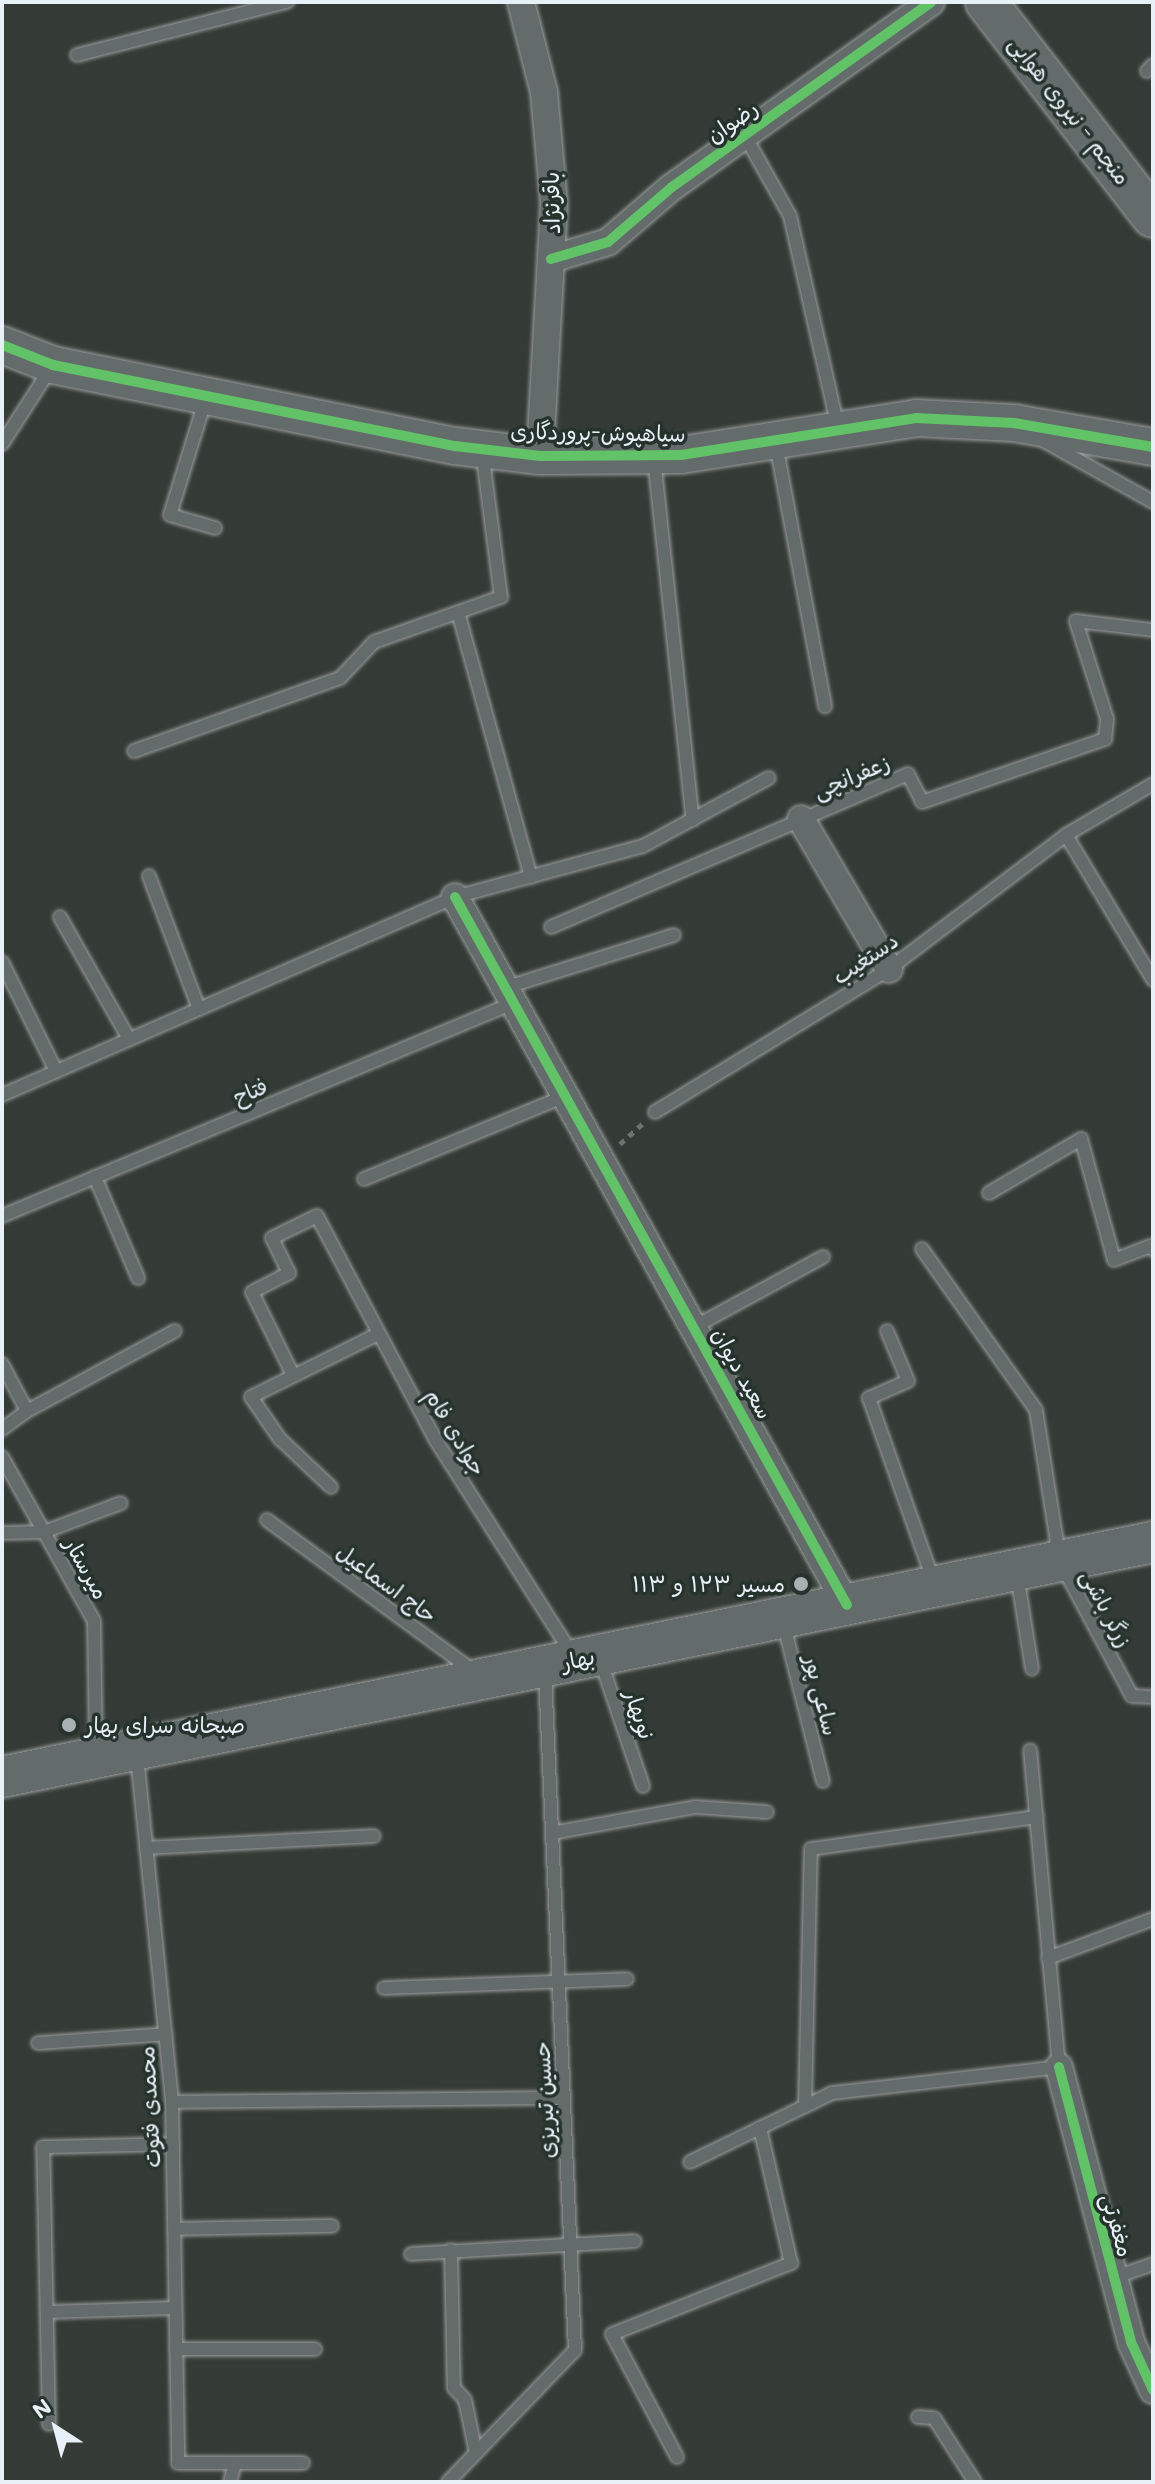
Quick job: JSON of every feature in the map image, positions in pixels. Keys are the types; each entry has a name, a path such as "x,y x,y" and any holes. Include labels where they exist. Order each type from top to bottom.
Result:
{"main road":[{"name":"منجم - نیروی هوایی","path":"986,2 1153,217"},
{"name":"بهار","path":"2,1777 1153,1542"}],"street":[{"name":"باقرنژاد","path":"521,2 544,92 554,204 540,456"},
{"name":"رضوان","path":"551,259 608,242 672,187 931,2"},
{"name":"سیاهپوش-پروردگاری","path":"2,345 53,365 481,448 540,456 653,455 916,418 1014,423 1153,447"},
{"path":"801,819 889,969"},
{"name":"سعید دیوان","path":"455,897 599,1163 694,1327 847,1605"},
{"name":"مغفرتی","path":"1059,2067 1131,2342 1153,2390"}],"lane":[{"path":"77,55 287,2"},
{"path":"745,136 790,216 839,431"},
{"path":"2,444 53,365"},
{"path":"207,395 170,515 215,528"},
{"path":"1014,423 1153,502"},
{"path":"775,440 825,706"},
{"path":"134,751 340,678 374,642 501,597 481,448"},
{"path":"653,455 693,820"},
{"path":"458,612 531,877"},
{"name":"زعفرانچی","path":"551,927 908,774 922,802 1105,739 1107,719 1076,621 1153,630"},
{"path":"2,1095 455,897 643,846 769,778"},
{"name":"دستغیب","path":"655,1112 889,969 1066,835 1153,784"},
{"path":"1066,835 1153,980"},
{"path":"149,876 199,1009"},
{"path":"60,917 129,1039"},
{"name":"فتاح","path":"2,1216 508,996 674,935"},
{"path":"2,962 56,1071"},
{"path":"364,1179 563,1097"},
{"path":"989,1193 1081,1139 1114,1260 1151,1246 1153,1250"},
{"path":"95,1177 138,1278"},
{"name":"جوادی فام","path":"292,1373 252,1292 289,1273 272,1238 317,1216 435,1439 573,1660"},
{"path":"922,1249 1036,1410 1060,1562"},
{"path":"694,1327 823,1257"},
{"path":"2,1429 27,1411 175,1331"},
{"path":"887,1331 908,1381 869,1398 936,1587"},
{"path":"331,1487 280,1439 251,1397 292,1373 378,1334"},
{"path":"2,1364 27,1411"},
{"name":"میرستار","path":"2,1457 94,1621 96,1758"},
{"path":"2,1533 44,1532 121,1503"},
{"name":"حاج اسماعیل","path":"267,1520 484,1678"},
{"name":"زرگر باشی","path":"1060,1562 1132,1696 1153,1697"},
{"path":"1016,1570 1032,1669"},
{"name":"ساعی پور","path":"782,1618 823,1781"},
{"name":"نوبهار","path":"573,1660 643,1786"},
{"name":"حسین تبریزی","path":"448,2482 575,2350 552,1833 573,1660"},
{"name":"محمدی فتوت","path":"136,1749 172,2102 178,2463 235,2463"},
{"name":"مغفرتی","path":"1030,1750 1059,2067"},
{"path":"552,1833 695,1807 767,1812"},
{"path":"805,2106 811,1849 1037,1817"},
{"path":"146,1848 374,1836"},
{"path":"1048,1958 1153,1919"},
{"path":"384,1988 558,1979 627,1979"},
{"path":"38,2043 166,2034"},
{"path":"690,2162 832,2093 1059,2067"},
{"path":"172,2102 563,2098"},
{"path":"677,2457 612,2334 791,2263 760,2128"},
{"path":"49,2424 43,2147 173,2144"},
{"path":"174,2229 332,2226"},
{"path":"411,2254 570,2241 635,2241"},
{"path":"451,2250 454,2388 465,2400 476,2453"},
{"name":"مغفرتی","path":"1113,2278 1153,2264"},
{"path":"47,2312 175,2308"},
{"path":"176,2349 315,2349"},
{"path":"918,2417 934,2418 975,2482"},
{"path":"230,2482 235,2463 303,2463"}],"path":[{"path":"599,1163 655,1112"}],"cycle path":[{"path":"551,259 608,242 672,187 931,2"},
{"path":"2,345 53,365 455,446 540,456 681,455 916,418 1014,423 1153,447"},
{"path":"455,897 847,1605"},
{"path":"1059,2067 1131,2342 1153,2390"}],"place":[{"name":"مسیر ۱۲۳ و ۱۱۳","path":"801,1584"},
{"name":"صبحانه سرای بهار","path":"69,1725"}]}
